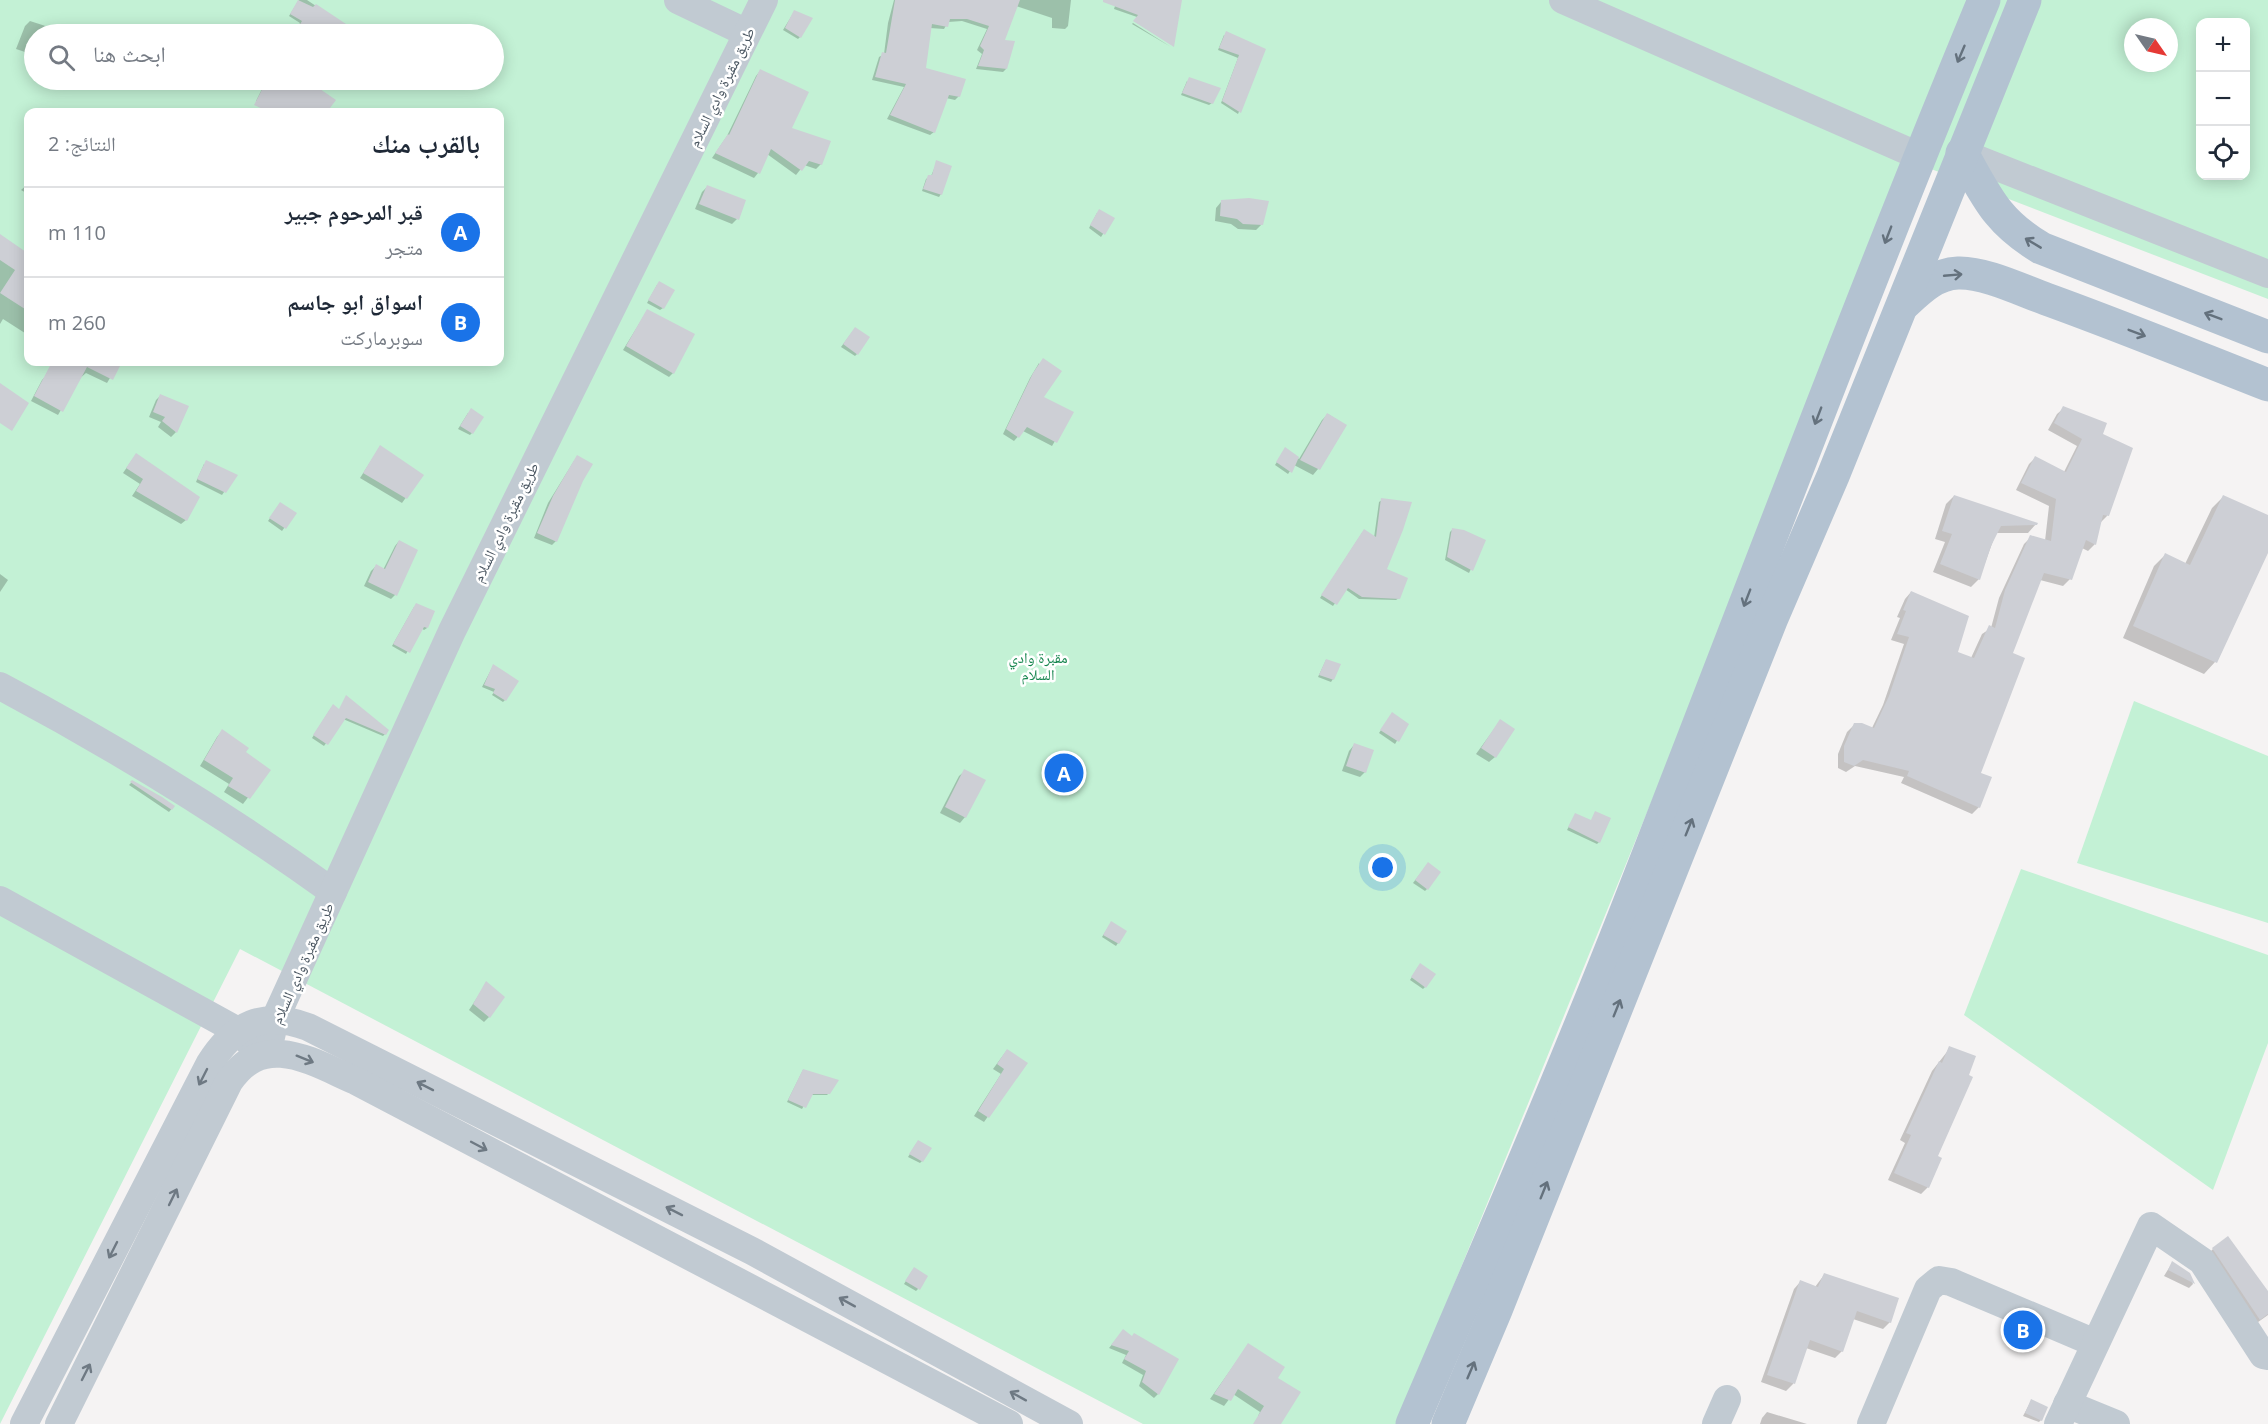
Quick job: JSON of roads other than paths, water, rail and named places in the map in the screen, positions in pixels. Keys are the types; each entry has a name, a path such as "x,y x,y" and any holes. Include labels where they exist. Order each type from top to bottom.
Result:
{"main road":[{"path":"1412,1424 1531,1145 1623,919 1919,156 1984,0"},
{"path":"1448,1424 1501,1299 1772,618 1904,304 1962,153 2025,0"},
{"path":"1962,153 1994,209 2008,226 2032,243 2078,264 2268,337"},
{"path":"1904,304 1924,286 1941,276 1960,273 1982,277 2079,310 2268,385"}],"street":[{"path":"678,0 747,33"},
{"name":"طريق مقبرة وادي السلام","path":"265,1054 275,1019 457,621 764,0"},
{"path":"1563,0 1919,156"},
{"path":"1962,153 2268,274"},
{"path":"0,686 85,731 160,775 275,850 333,892"},
{"path":"0,900 238,1031 265,1054"},
{"path":"24,1424 210,1064 222,1045 238,1031 250,1024 275,1019 293,1021 308,1027 752,1251 1069,1424"},
{"path":"59,1424 229,1082 238,1069 253,1059 265,1054 282,1053 298,1056 356,1081 1009,1424"},
{"path":"2116,1424 2063,1414 2151,1226 2202,1262 2263,1355 2268,1356"},
{"path":"736,1280 748,1272 753,1258 752,1251"},
{"path":"775,1300 774,1293 779,1279 791,1272"},
{"path":"1871,1424 1928,1288 1939,1280 1951,1282 2095,1343"}],"place":[{"name":"قبر المرحوم جبير","path":"1064,773"},
{"name":"اسواق ابو جاسم","path":"2023,1330"}],"park label":[{"name":"مقبرة وادي السلام","path":"1038,666"}]}
